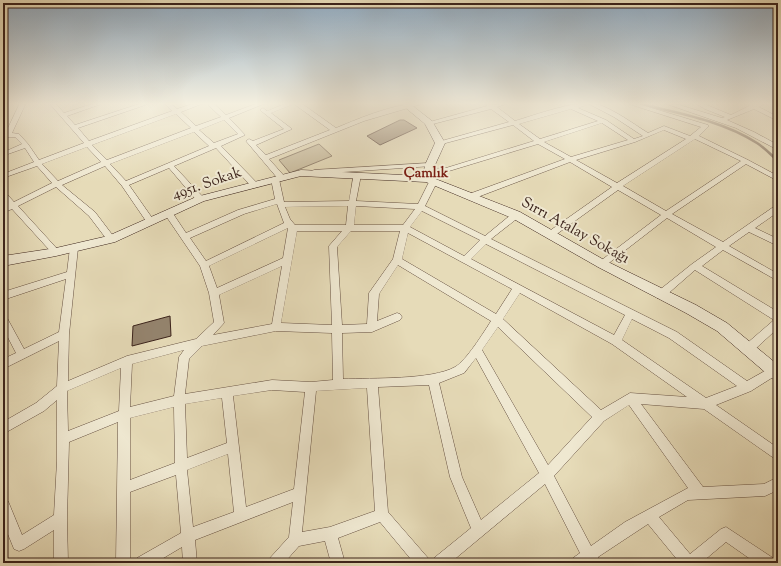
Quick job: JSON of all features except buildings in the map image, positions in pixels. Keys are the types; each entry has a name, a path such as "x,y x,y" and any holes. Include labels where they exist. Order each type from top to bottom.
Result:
{"main road":[{"path":"430,174 440,143 433,129"},
{"name":"4951. Sokak","path":"3,261 56,252 111,239 200,199 301,173 357,175 430,174"},
{"name":"Sırrı Atalay Sokağı","path":"430,174 472,196 516,215 602,264 691,309 722,327 776,373"}],"street":[{"path":"77,129 88,144 125,184 151,222"},
{"path":"3,176 130,129"},
{"path":"3,210 57,184 106,163 194,129"},
{"path":"195,129 254,184"},
{"path":"237,129 265,158 279,179 280,203 290,227 287,260 276,327"},
{"path":"252,144 288,129"},
{"path":"440,143 493,129"},
{"path":"522,129 540,142 778,278"},
{"path":"301,173 430,174 580,129"},
{"path":"615,129 633,141"},
{"path":"637,129 648,136"},
{"path":"472,196 571,159 633,141 661,129"},
{"path":"669,129 693,137 746,161 778,178"},
{"path":"551,234 618,186 693,137 702,129"},
{"path":"741,129 765,140 778,148"},
{"path":"265,158 336,130"},
{"path":"5,137 18,135 38,163 57,184 92,214 111,239"},
{"path":"125,184 242,135"},
{"path":"6,153 26,145"},
{"path":"602,264 667,214 746,161"},
{"path":"170,165 200,199"},
{"path":"372,328 374,293 397,260 405,228 421,207 430,174"},
{"path":"338,384 333,246 350,227 352,203 357,175"},
{"path":"3,196 56,252"},
{"path":"185,237 241,212 280,203 352,203 421,207 673,335 748,387"},
{"path":"660,294 695,266 777,210"},
{"path":"169,214 204,265 214,293 219,323 184,357 179,400 181,466 190,563"},
{"path":"465,260 485,240 516,215"},
{"path":"204,265 290,227 405,228 616,341 778,455"},
{"path":"749,228 778,243"},
{"path":"61,563 60,519 63,461 62,388 64,334 74,248"},
{"path":"214,293 287,260"},
{"path":"397,260 496,319 600,417"},
{"path":"695,266 778,317"},
{"path":"3,296 71,274"},
{"path":"62,439 124,414 179,400 227,392 272,385 311,387 372,382 434,380 460,370 477,350 496,319 518,288"},
{"path":"616,341 630,314"},
{"path":"3,428 40,407 62,388 127,361 199,342 276,327 337,329 372,328 397,317"},
{"path":"3,320 22,355"},
{"path":"748,348 778,322"},
{"path":"3,364 64,334"},
{"path":"477,350 547,475 587,560 650,516 687,494 765,490 778,483"},
{"path":"123,563 124,414 127,361"},
{"path":"439,563 547,475 600,417 630,398 705,404 748,387 776,373"},
{"path":"434,380 456,477 479,531"},
{"path":"372,382 382,515 423,563"},
{"path":"275,563 295,540 311,387"},
{"path":"227,392 240,516"},
{"path":"630,398 700,494"},
{"path":"124,488 232,447"},
{"path":"142,563 188,536 300,493"},
{"path":"3,506 19,544 60,519"},
{"path":"295,540 330,534 382,515"},
{"path":"650,516 690,563 726,534 768,563"},
{"path":"330,534 338,563"}],"shaded area":[{"path":"319,144 332,156 290,173 279,160"}],"waterway":[{"path":"732,129 757,143 778,161"}],"district":[{"name":"Çamlık","path":"426,174"}]}
